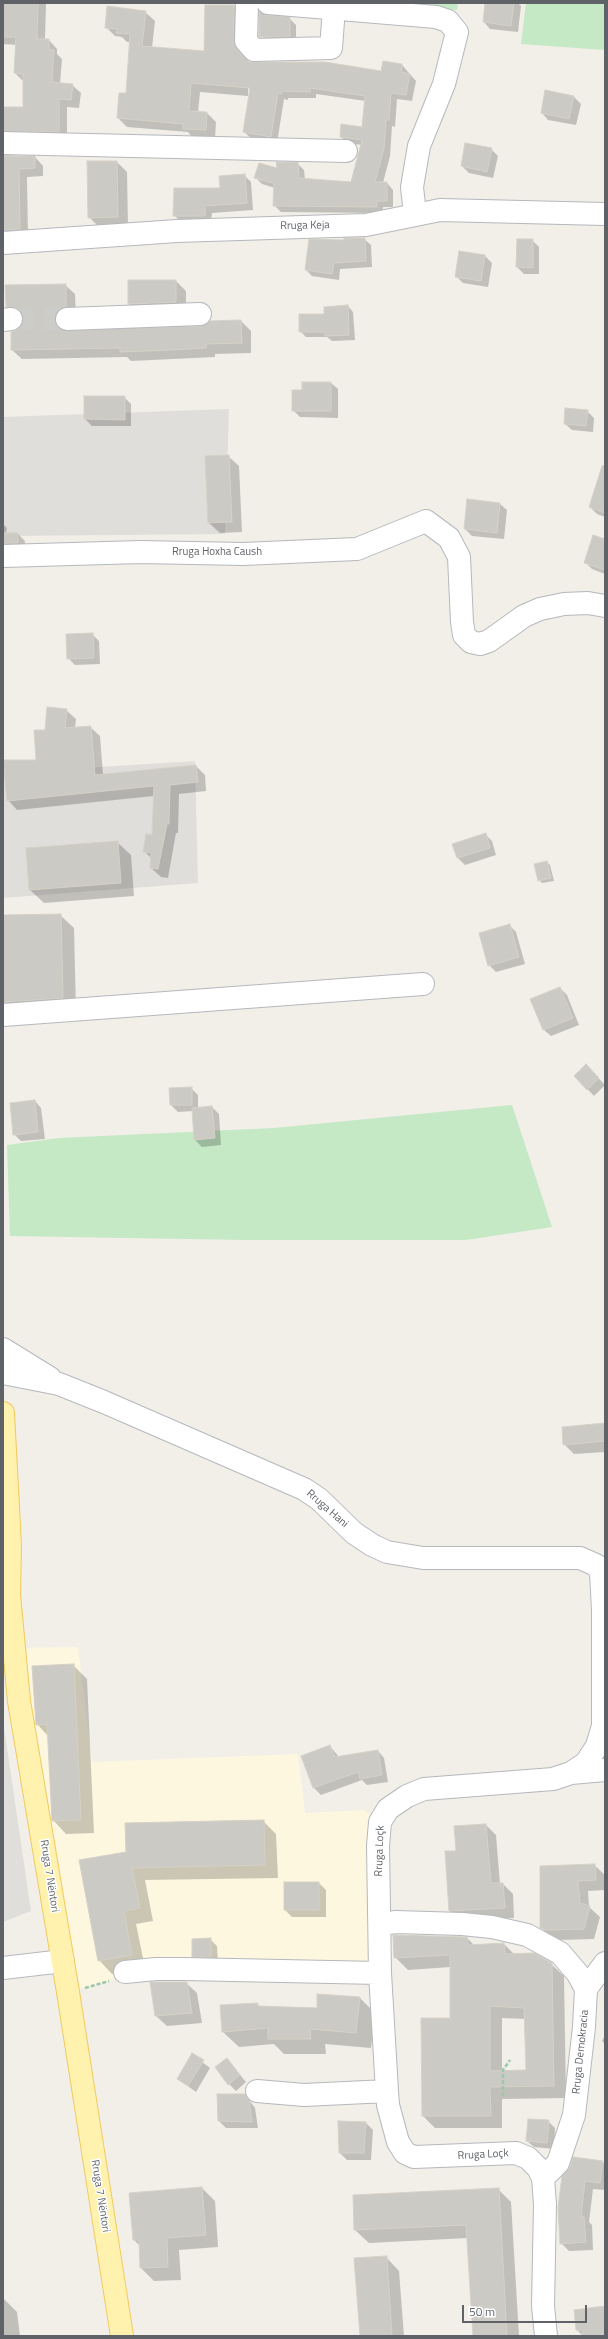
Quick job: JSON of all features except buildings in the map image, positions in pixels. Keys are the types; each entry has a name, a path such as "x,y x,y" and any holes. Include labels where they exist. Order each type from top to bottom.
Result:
{"main road":[{"name":"Rruga 7 Nëntori","path":"3,1420 12,1636 19,1702 63,1961 122,2336"}],"street":[{"path":"247,3 246,41 254,50 331,48 334,8"},
{"path":"268,3 436,17 448,21 457,32 444,84 419,146 412,188 415,214"},
{"path":"3,143 346,151"},
{"name":"Rruga Keja","path":"3,243 254,227 366,225 394,221 415,214 440,210 605,214"},
{"path":"67,318 200,314"},
{"name":"Rruga Hoxha Caush","path":"3,556 141,552 243,554 357,549 426,521 449,538 459,557 462,622 464,635 471,642 480,644 489,641 524,616 540,609 582,604 605,606"},
{"path":"3,1015 423,984"},
{"name":"Rruga Hani","path":"3,1349 59,1384 304,1489 319,1499 354,1533 372,1545 387,1552 423,1558 561,1556 600,1562"},
{"name":"Rruga Hani","path":"3,1373 59,1384"},
{"name":"Rruga Loçk","path":"543,2178 538,2168 528,2158 516,2153 414,2157 405,2153 398,2142 393,2126 387,2091 380,1973 378,1846 380,1822 388,1809 407,1796 424,1789 553,1779 571,1773 586,1763 597,1746 603,1726 602,1579 600,1562"},
{"path":"571,1773 605,1770"},
{"path":"380,1924 396,1922 462,1924 492,1927 527,1935 560,1953 578,1974 586,1989 605,1963"},
{"path":"3,1968 63,1961"},
{"path":"126,1972 156,1969 184,1969 380,1973"},
{"name":"Rruga Demokracia","path":"543,2178 558,2163 574,2115 584,2027 586,1989"},
{"path":"257,2091 304,2095 387,2091"},
{"path":"543,2178 543,2306 546,2336"}],"path":[{"path":"68,1992 107,1982 126,1972"},
{"path":"503,2096 503,2070 510,2060"}],"shaded area":[{"path":"229,409 225,534 3,536 3,417"},
{"path":"195,761 198,883 3,898 3,773"},
{"path":"78,1647 92,1762 298,1754 305,1813 364,1810 380,1822 380,1973 126,1972 107,1982 68,1992 13,1648"},
{"path":"3,1721 31,1911 3,1922"}],"green space":[{"path":"384,3 458,3 457,10"},
{"path":"526,3 605,3 605,50 521,44"},
{"path":"512,1105 552,1227 466,1240 246,1240 10,1236 7,1145 59,1138 274,1128"}],"tunnel":[{"path":"11,319 67,319"}]}
